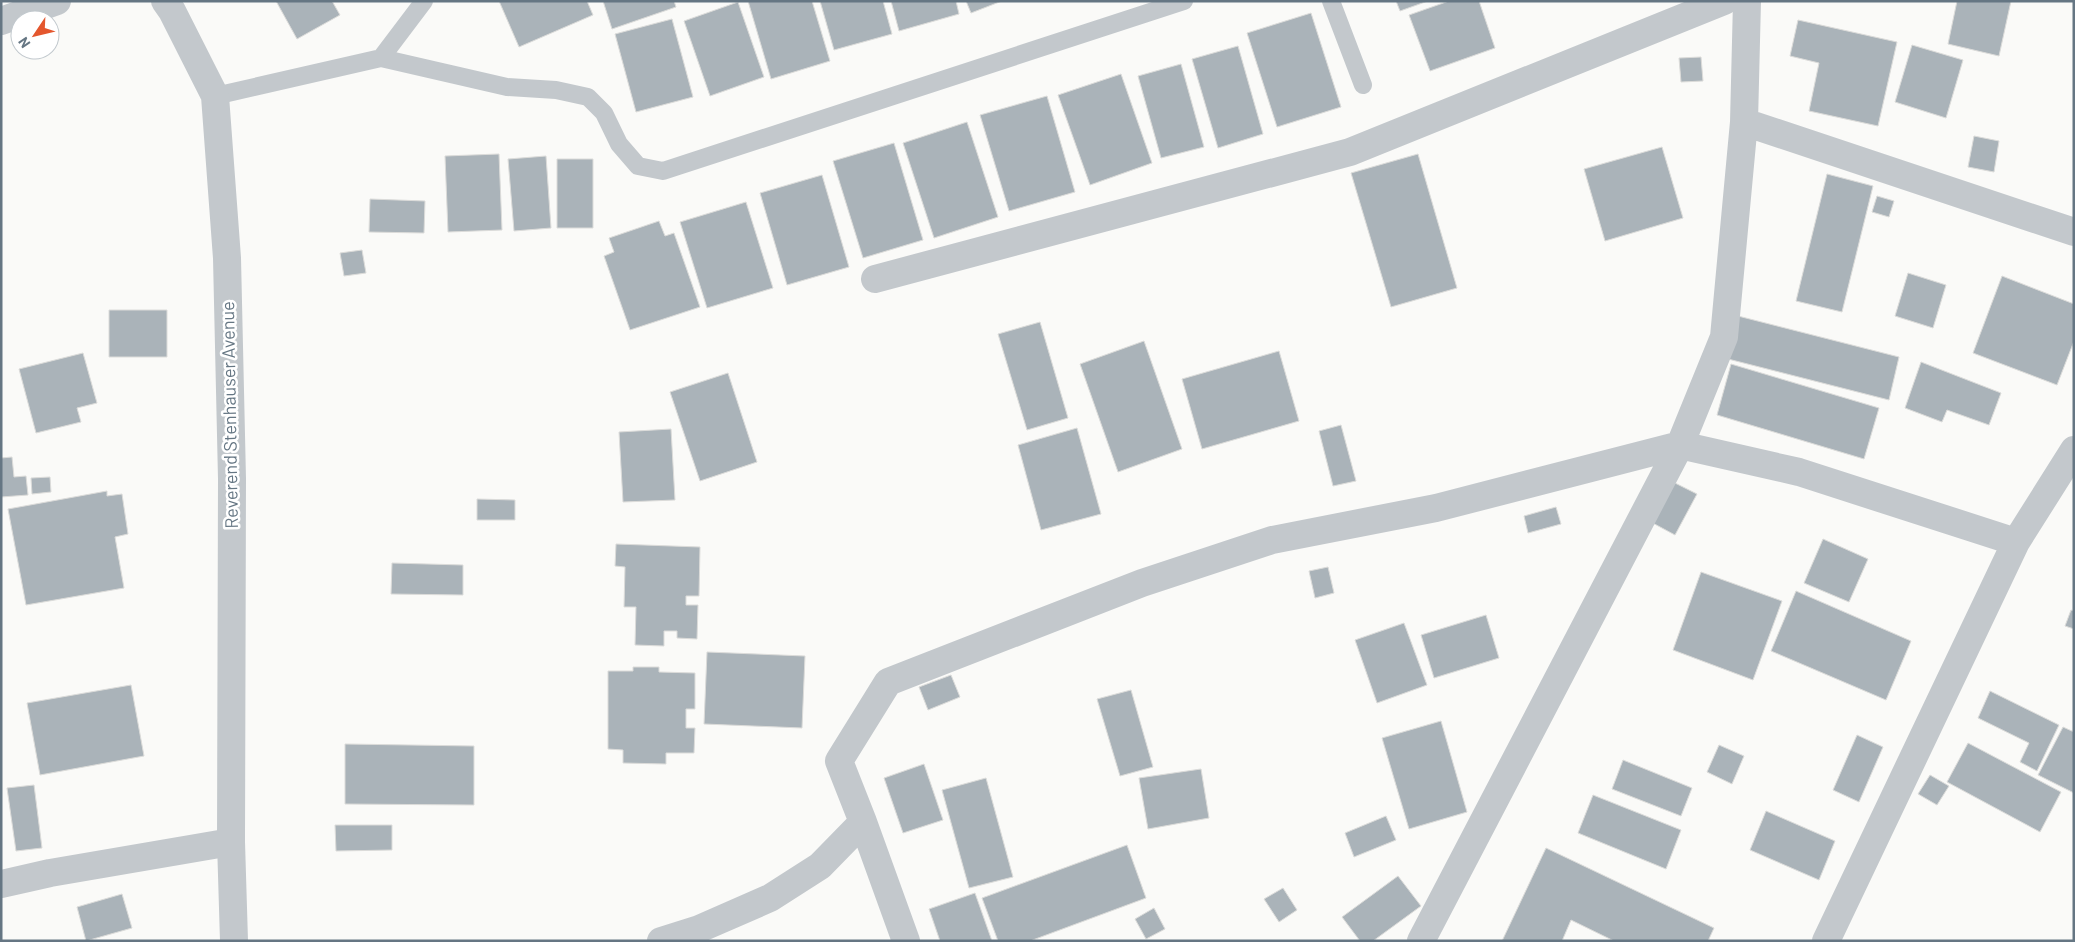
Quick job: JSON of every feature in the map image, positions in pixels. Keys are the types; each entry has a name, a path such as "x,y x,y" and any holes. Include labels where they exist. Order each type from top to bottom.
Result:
{"street":[{"path":"1,21 57,1"},
{"name":"Reverend Stenhauser Avenue","path":"165,1 172,11 215,96 227,258 232,479 231,842 234,941"},
{"path":"875,279 1350,152 1724,1"},
{"path":"1421,941 1680,445 1724,337 1744,122 1747,1"},
{"path":"1744,122 2074,232"},
{"path":"906,941 839,761 888,682 1142,583 1272,540 1436,508 1680,445 1799,472 2016,542"},
{"path":"1826,941 2016,542 2074,450"},
{"path":"667,940 699,929 770,898 820,866 863,822"},
{"path":"1,884 50,873 231,842"}],"lane":[{"path":"381,58 424,1"},
{"path":"215,96 381,58 507,87 556,90 588,97 604,113 619,144 638,166 663,171 1184,1"},
{"path":"1331,1 1363,85"}],"building":[{"path":"276,1 332,1 340,15 297,39"},
{"path":"499,1 587,1 593,15 519,47"},
{"path":"603,1 674,1 676,7 612,29"},
{"path":"748,1 812,1 830,61 771,79"},
{"path":"820,1 883,1 892,34 834,50"},
{"path":"891,1 956,1 959,14 899,31"},
{"path":"966,1 1002,1 971,13"},
{"path":"1396,1 1428,1 1400,11"},
{"path":"1449,1 1479,1 1495,48 1430,71 1409,15"},
{"path":"1957,1 2011,1 1999,56 1948,44"},
{"path":"738,2 764,77 710,96 684,21"},
{"path":"1311,13 1341,107 1277,127 1247,33"},
{"path":"672,19 693,97 636,112 615,34"},
{"path":"1798,20 1897,42 1878,126 1809,111 1819,63 1790,56"},
{"path":"1912,45 1963,60 1946,118 1895,102"},
{"path":"1238,46 1263,134 1218,148 1192,59"},
{"path":"1701,57 1703,81 1681,82 1679,58"},
{"path":"1181,64 1204,147 1161,158 1138,76"},
{"path":"1121,74 1152,163 1090,185 1058,95"},
{"path":"1047,96 1075,192 1009,211 980,115"},
{"path":"967,122 998,217 934,238 903,143"},
{"path":"1974,136 1999,141 1994,172 1968,167"},
{"path":"894,143 923,240 863,258 833,161"},
{"path":"1662,147 1683,218 1605,241 1584,169"},
{"path":"499,154 502,230 448,232 445,156"},
{"path":"1418,154 1457,288 1391,307 1351,173"},
{"path":"546,156 551,228 514,231 508,159"},
{"path":"557,159 593,159 593,228 557,228"},
{"path":"1827,174 1873,186 1842,312 1796,301"},
{"path":"822,175 849,267 787,285 760,193"},
{"path":"1877,196 1894,201 1889,217 1872,212"},
{"path":"370,199 425,201 424,233 369,232"},
{"path":"746,202 773,288 707,308 680,222"},
{"path":"659,221 665,236 674,233 700,307 630,330 604,256 614,252 609,238"},
{"path":"362,250 366,273 344,276 340,253"},
{"path":"1908,273 1946,285 1933,328 1895,316"},
{"path":"2002,276 2074,304 2074,341 2057,385 1973,353"},
{"path":"109,310 167,310 167,357 109,357"},
{"path":"1738,316 1899,357 1889,400 1728,359"},
{"path":"1040,322 1068,418 1027,430 998,334"},
{"path":"1144,341 1182,449 1118,472 1080,364"},
{"path":"1279,351 1299,421 1202,449 1182,379"},
{"path":"83,353 97,403 77,408 81,422 36,433 19,369"},
{"path":"1921,362 2001,393 1989,425 1947,410 1942,422 1905,408"},
{"path":"1731,364 1879,408 1864,459 1717,415"},
{"path":"728,373 757,462 700,481 670,392"},
{"path":"1341,425 1356,481 1333,486 1319,431"},
{"path":"1077,428 1101,514 1041,530 1018,445"},
{"path":"671,429 675,500 623,502 619,432"},
{"path":"12,457 14,477 26,476 28,495 1,497 1,458"},
{"path":"50,477 51,492 32,494 31,478"},
{"path":"1671,481 1697,494 1675,535 1649,521"},
{"path":"107,491 107,496 122,494 128,534 115,537 124,588 26,605 8,509"},
{"path":"477,499 515,500 515,520 477,520"},
{"path":"1556,507 1561,524 1528,533 1524,516"},
{"path":"1823,539 1868,559 1849,602 1804,583"},
{"path":"616,544 700,547 699,596 686,596 686,605 698,605 697,639 677,638 677,631 664,631 664,646 635,645 636,607 624,607 625,567 615,566"},
{"path":"392,563 463,565 463,595 391,594"},
{"path":"1328,567 1334,593 1315,598 1309,571"},
{"path":"1701,572 1782,601 1753,680 1673,650"},
{"path":"1796,591 1911,641 1886,700 1771,651"},
{"path":"2071,610 2074,611 2074,629 2065,626"},
{"path":"1486,615 1499,658 1434,678 1421,635"},
{"path":"1404,623 1427,685 1377,703 1355,640"},
{"path":"707,652 805,656 802,728 704,724"},
{"path":"633,667 659,667 659,672 695,673 695,709 686,709 686,728 695,728 694,753 666,753 666,764 623,763 623,750 608,749 608,671 633,671"},
{"path":"951,675 960,697 928,710 919,687"},
{"path":"131,685 144,756 40,775 27,703"},
{"path":"1131,690 1153,767 1120,776 1097,699"},
{"path":"1990,691 2059,725 2037,771 2020,762 2029,743 1978,718"},
{"path":"1441,721 1467,812 1409,829 1382,738"},
{"path":"2063,727 2074,732 2074,793 2038,775"},
{"path":"1857,735 1883,747 1859,802 1833,790"},
{"path":"1968,743 2061,792 2040,832 1947,782"},
{"path":"345,744 474,746 474,805 345,804"},
{"path":"1719,745 1744,756 1732,784 1707,772"},
{"path":"1623,760 1692,788 1681,816 1612,789"},
{"path":"924,764 943,820 903,833 884,778"},
{"path":"1201,769 1209,818 1148,829 1139,778"},
{"path":"1930,775 1949,786 1937,805 1918,794"},
{"path":"986,778 1013,877 969,888 942,790"},
{"path":"34,785 42,848 16,851 7,788"},
{"path":"1593,795 1681,830 1666,869 1578,833"},
{"path":"1766,811 1835,841 1819,880 1750,850"},
{"path":"1386,816 1396,840 1354,857 1345,833"},
{"path":"335,825 392,825 392,850 336,851"},
{"path":"1127,845 1146,898 1030,941 998,941 982,898"},
{"path":"1546,848 1714,928 1708,941 1614,941 1571,920 1562,941 1502,941"},
{"path":"1398,876 1421,906 1373,941 1360,941 1342,917"},
{"path":"1283,888 1297,910 1279,922 1264,899"},
{"path":"975,893 992,941 940,941 929,909"},
{"path":"122,894 132,928 86,941 77,907"},
{"path":"1154,908 1165,929 1146,939 1135,919"}]}
